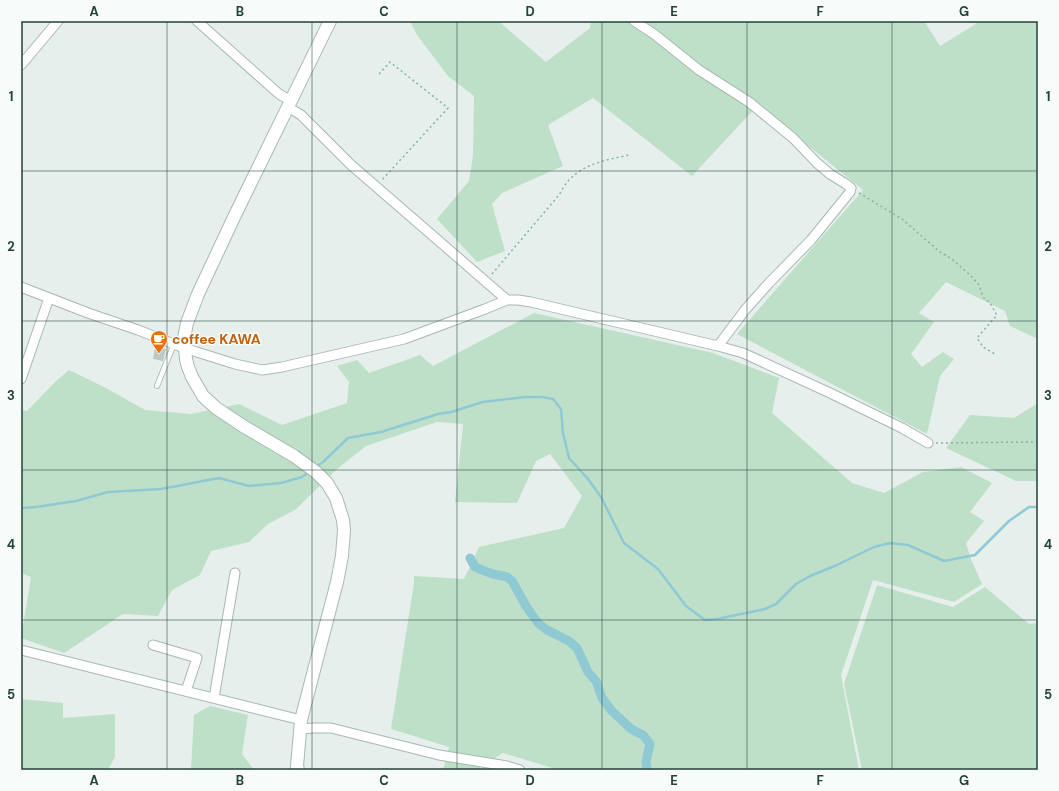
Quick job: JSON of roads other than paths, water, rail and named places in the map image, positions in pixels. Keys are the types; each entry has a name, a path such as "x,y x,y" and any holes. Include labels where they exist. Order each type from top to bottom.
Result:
{"street":[{"path":"21,65 58,21"},
{"path":"197,21 290,104 350,164 506,300"},
{"path":"179,346 184,338 187,323 198,294 330,21"},
{"path":"634,21 654,34 699,70 749,102 793,138 830,174 851,188 850,192 811,240 769,283 718,346"},
{"path":"21,287 179,346 235,364 262,370 282,367 404,339 506,300 531,302 743,353 902,428 928,443"},
{"path":"21,379 49,298"},
{"path":"179,346 192,377 208,401 243,426 316,472 327,483 336,498 340,510 344,530 344,542 337,582 301,724 296,766 298,770"},
{"path":"214,698 235,573"},
{"path":"154,645 197,658 186,691"},
{"path":"21,650 214,698 314,728 330,728 439,755 507,766 520,770"}],"lane":[{"path":"157,386 179,346"}],"waterway":[{"path":"316,467 348,438 381,432 483,402 526,397 553,399 561,409 563,433 569,458 588,479 601,497 624,543 658,569 686,606 705,620 765,609 776,604 796,584 810,576 874,547 890,543 908,545 944,561 975,555 1009,521 1029,507 1038,507"},
{"path":"21,508 76,501 108,492 161,489 219,478 249,486 281,483 302,477 309,472"},
{"path":"470,558 475,567 493,574 507,577 512,581 526,606 538,623 547,630 569,641 577,648 588,672 596,681 602,698 611,710 631,729 643,735 650,744 646,761 647,770"}],"place":[{"name":"coffee KAWA","path":"159,354"}]}
